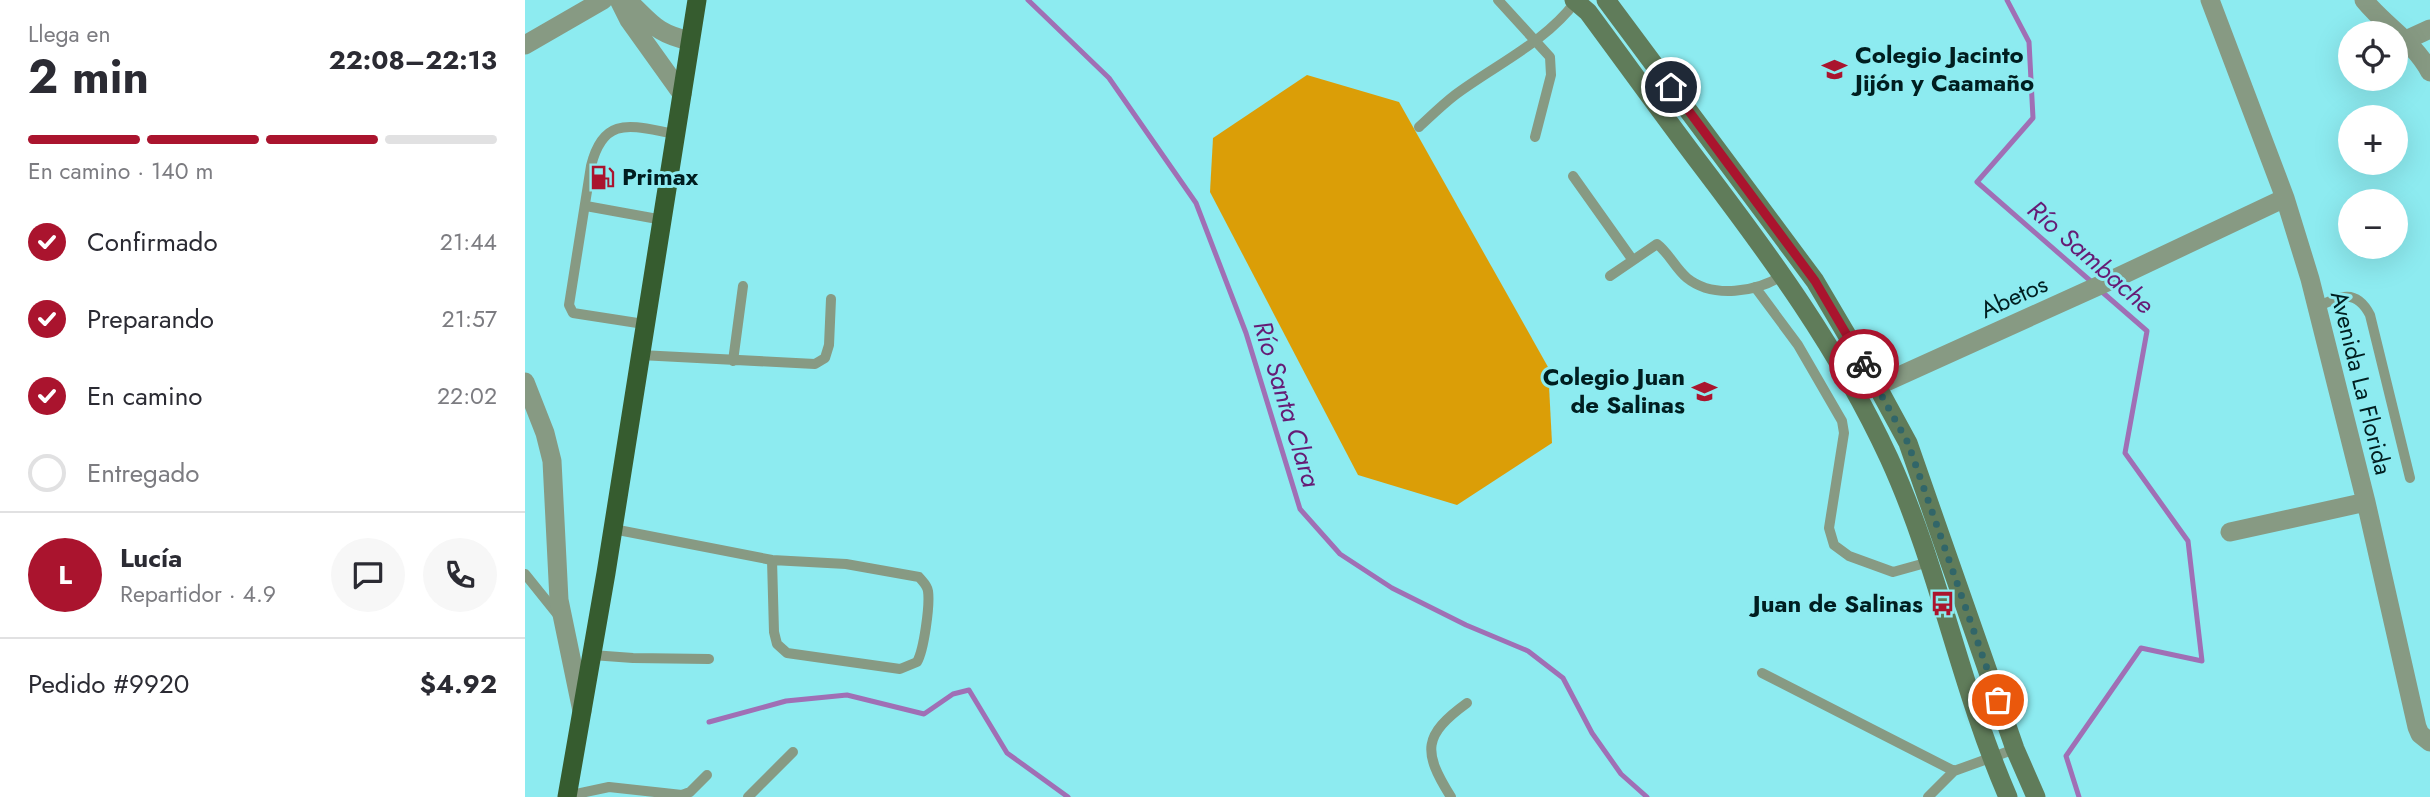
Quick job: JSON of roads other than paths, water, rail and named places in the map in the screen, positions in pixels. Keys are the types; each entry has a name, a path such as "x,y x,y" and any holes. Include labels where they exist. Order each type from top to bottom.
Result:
{"highway":[{"path":"567,796 613,528 697,0"}],"main road":[{"path":"1606,0 1815,281 1908,443 2015,749 2036,797"},
{"path":"1575,1 1597,25 1783,275 1818,326 1858,395 1902,488 1929,562 1991,756 2008,797"},
{"path":"1783,275 1801,262"}],"street":[{"path":"525,45 603,0"},
{"path":"619,0 629,20 682,94"},
{"path":"627,0 654,28 670,37 690,41"},
{"name":"Avenida La Florida","path":"2210,0 2285,198 2317,307 2366,502 2417,727 2420,734 2430,742"},
{"path":"2364,0 2384,21"},
{"path":"2408,39 2430,30"},
{"path":"2408,42 2430,72"},
{"name":"Abetos","path":"1877,386 2285,198"},
{"path":"525,382 545,433 552,461 559,600 582,712"},
{"path":"2230,532 2366,502"}],"lane":[{"path":"1498,0 1550,57 1551,75 1535,137"},
{"path":"1419,127 1454,96 1534,41 1565,15 1575,1"},
{"path":"644,324 573,313 569,304 595,150 608,132 615,128 637,126 676,134"},
{"path":"1573,176 1632,259"},
{"path":"586,206 663,220"},
{"path":"1610,276 1657,244 1690,280 1709,287 1731,291 1755,288 1770,284 1783,275"},
{"path":"733,361 743,286"},
{"path":"1755,288 1798,345 1842,421 1845,433 1829,528 1834,544 1849,556 1893,572 1929,562"},
{"path":"2317,307 2347,296 2360,301 2370,315 2410,478"},
{"path":"639,355 815,364 825,358 829,345 831,299"},
{"path":"613,528 772,561 846,564 919,577 928,588 928,608 922,653 917,662 900,668 787,653 777,643 774,632 772,561"},
{"path":"525,574 563,621"},
{"path":"592,655 709,659"},
{"path":"1762,673 1954,771"},
{"path":"1451,797 1438,777 1431,741 1438,727 1467,703"},
{"path":"1928,797 1954,771 2015,749"},
{"path":"748,797 793,752"},
{"path":"567,796 609,787 682,795 690,792 708,775"}],"waterway":[{"name":"Río Santa Clara","path":"1028,0 1109,78 1196,203 1246,333 1300,509 1340,554 1392,588 1466,625 1528,651 1563,678 1592,733 1621,774 1647,797"},
{"name":"Río Sambache","path":"2007,0 2029,42 2033,118 1977,182 2094,284"},
{"name":"Río Sambache","path":"2079,797 2066,756 2141,648 2202,661 2188,541 2125,453 2147,331 2101,291"},
{"path":"709,722 786,701 847,695 924,714 953,694 969,690 1007,753 1068,797"}],"place":[{"name":"Colegio Jacinto Jijón y Caamaño","path":"1835,69"},
{"name":"Primax","path":"602,177"},
{"name":"Colegio Juan de Salinas","path":"1705,391"},
{"name":"Juan de Salinas","path":"1943,604"}]}
